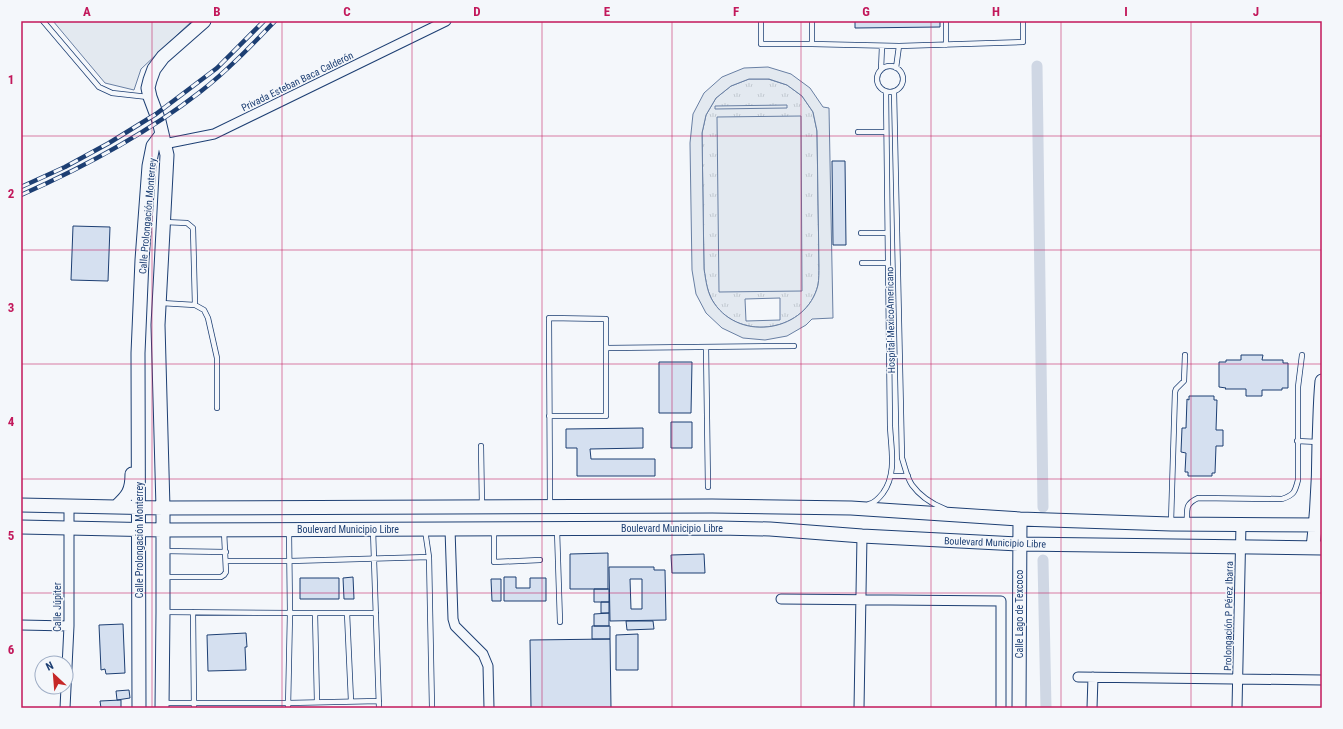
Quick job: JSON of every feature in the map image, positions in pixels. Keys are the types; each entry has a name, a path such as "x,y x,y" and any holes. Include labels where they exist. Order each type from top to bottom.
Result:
{"main road":[{"path":"160,142 159,121 148,88 154,69 167,54 204,21"},
{"name":"Calle Prolongación Monterrey","path":"160,142 167,167 158,347 163,508 162,705"},
{"name":"Calle Prolongación Monterrey","path":"139,708 138,353 149,166 160,142"},
{"path":"1317,548 1321,442 1319,413 1322,381"},
{"path":"116,507 126,498 130,491 132,482 134,440 139,432"},
{"path":"21,506 163,508 712,506 851,508 1020,519 1171,524 1319,524"},
{"path":"373,507 373,529"},
{"path":"510,507 510,529"},
{"path":"770,529 771,508"},
{"name":"Calle Lago de Texcoco","path":"1018,708 1020,519"},
{"name":"Boulevard Municipio Libre","path":"21,527 139,530 719,528 770,529 862,536 1019,544 1317,548"}],"street":[{"name":"Privada Esteban Baca Calderón","path":"160,142 214,134 446,21"},
{"name":"Calle Júpiter","path":"65,708 69,626 69,506"},
{"name":"Prolongación P Pérez Ibarra","path":"1237,708 1241,524"},
{"path":"450,529 453,619 455,626 486,659 488,666 489,708"},
{"path":"859,708 862,536"},
{"path":"781,600 1001,601 1001,708"},
{"path":"21,625 69,626"},
{"path":"1078,677 1322,680"},
{"path":"1092,708 1093,677"}],"lane":[{"path":"44,21 99,87 112,93 150,97"},
{"path":"761,21 761,44 882,46 1023,42 1023,21"},
{"path":"812,21 812,44"},
{"path":"946,21 946,45"},
{"path":"881,70 882,46"},
{"path":"896,68 887,67 881,70 877,75 877,83 882,90 886,92 894,92 900,87 902,79 896,68 899,46"},
{"name":"Hospital MexicoAmericano","path":"851,508 872,503 879,498 885,490 891,476 892,460 890,426 886,92"},
{"name":"Hospital MexicoAmericano","path":"894,92 902,458 911,484 929,501 943,509 963,516"},
{"path":"858,132 886,132"},
{"path":"886,151 895,151"},
{"path":"164,222 187,223 193,228 195,305"},
{"path":"861,233 897,228"},
{"path":"862,263 888,262"},
{"path":"159,303 195,305 204,310 208,318 217,358 217,408"},
{"path":"549,416 606,416 606,318 549,318 549,416 550,507"},
{"path":"706,346 708,487"},
{"path":"606,348 794,346"},
{"path":"1171,524 1175,392 1184,381 1185,355"},
{"path":"1186,524 1187,507 1190,502 1198,498 1282,499 1293,493 1298,480 1298,387 1302,355"},
{"path":"889,359 899,360"},
{"path":"1297,441 1321,442"},
{"path":"481,446 482,507"},
{"path":"891,476 908,476"},
{"path":"557,528 560,622"},
{"path":"373,529 379,708"},
{"path":"425,529 429,557 432,708"},
{"path":"494,529 494,562 540,560"},
{"path":"163,577 221,578 226,572 224,530"},
{"path":"288,705 290,613 289,530"},
{"path":"163,551 226,552"},
{"path":"226,561 290,561 429,557"},
{"path":"163,612 376,613"},
{"path":"194,612 194,706"},
{"path":"315,613 317,702"},
{"path":"347,613 351,701"},
{"path":"162,705 288,705 317,702 379,700"}],"green space":[{"path":"53,21 192,21 141,69 134,90 105,83"},
{"path":"768,67 791,74 810,88 823,107 829,108 833,318 812,319 806,325 787,336 765,340 743,338 722,328 706,313 696,294 692,270 690,143 693,114 704,93 722,77 744,68","holes":["749,79 769,79 787,85 802,96 813,112 817,131 819,278 818,285 811,301 801,313 787,321 772,326 756,327 740,324 726,316 714,303 708,291 704,269 702,133 706,115 716,98 731,86"]},
{"path":"749,79 768,79 787,85 802,96 813,112 817,131 818,285 811,301 801,313 787,321 772,326 756,327 740,324 726,316 714,303 708,291 705,278 702,133 706,115 716,98 731,86","holes":["780,298 780,320 746,321 745,299"]},
{"path":"787,105 787,108 715,109 715,106"},
{"path":"801,116 802,291 719,292 717,117"}],"building":[{"path":"855,21 940,21 940,27 855,28"},
{"path":"832,161 845,161 846,245 833,245"},
{"path":"73,226 110,227 108,281 71,280"},
{"path":"1241,355 1263,355 1262,360 1283,360 1283,363 1288,363 1288,388 1282,388 1282,390 1262,390 1262,396 1246,396 1246,389 1225,389 1226,388 1219,387 1219,362 1226,362 1226,360 1241,360"},
{"path":"659,362 692,362 691,413 659,413"},
{"path":"1189,396 1214,396 1214,400 1217,400 1216,430 1223,430 1223,446 1216,446 1215,473 1212,473 1212,476 1188,476 1188,472 1185,472 1186,453 1181,452 1182,428 1186,428 1187,399 1189,400"},
{"path":"671,422 692,422 692,448 671,448"},
{"path":"643,428 643,448 590,449 591,459 655,459 655,476 577,476 577,448 566,448 566,429"},
{"path":"608,553 608,589 570,589 570,554"},
{"path":"704,554 705,573 672,573 671,555"},
{"path":"609,567 654,567 654,570 665,570 666,620 610,621","holes":["630,579 642,579 642,609 631,609"]},
{"path":"353,577 354,599 344,599 343,578"},
{"path":"504,577 516,577 516,588 530,588 530,578 546,578 546,601 504,601"},
{"path":"300,578 339,578 339,599 300,599"},
{"path":"491,579 501,579 501,601 492,601"},
{"path":"594,589 609,589 609,602 594,602"},
{"path":"601,602 609,602 609,613 601,613"},
{"path":"609,613 609,626 594,626 594,614"},
{"path":"626,621 653,621 654,629 627,630"},
{"path":"123,624 125,673 106,674 105,669 101,670 99,625"},
{"path":"592,626 610,626 610,639 592,639"},
{"path":"246,633 246,670 208,671 207,635"},
{"path":"638,634 638,670 616,670 616,635"},
{"path":"610,639 611,708 531,708 530,640"},
{"path":"129,690 130,698 117,700 116,691"},
{"path":"121,700 121,708 101,708 100,701"}],"waterway":[{"path":"1037,66 1043,507"},
{"path":"1043,560 1046,708"}],"railway":[{"path":"21,187 65,167 109,143 156,114 217,68 264,21"},
{"path":"21,195 114,149 158,122 220,76 275,21"}]}
